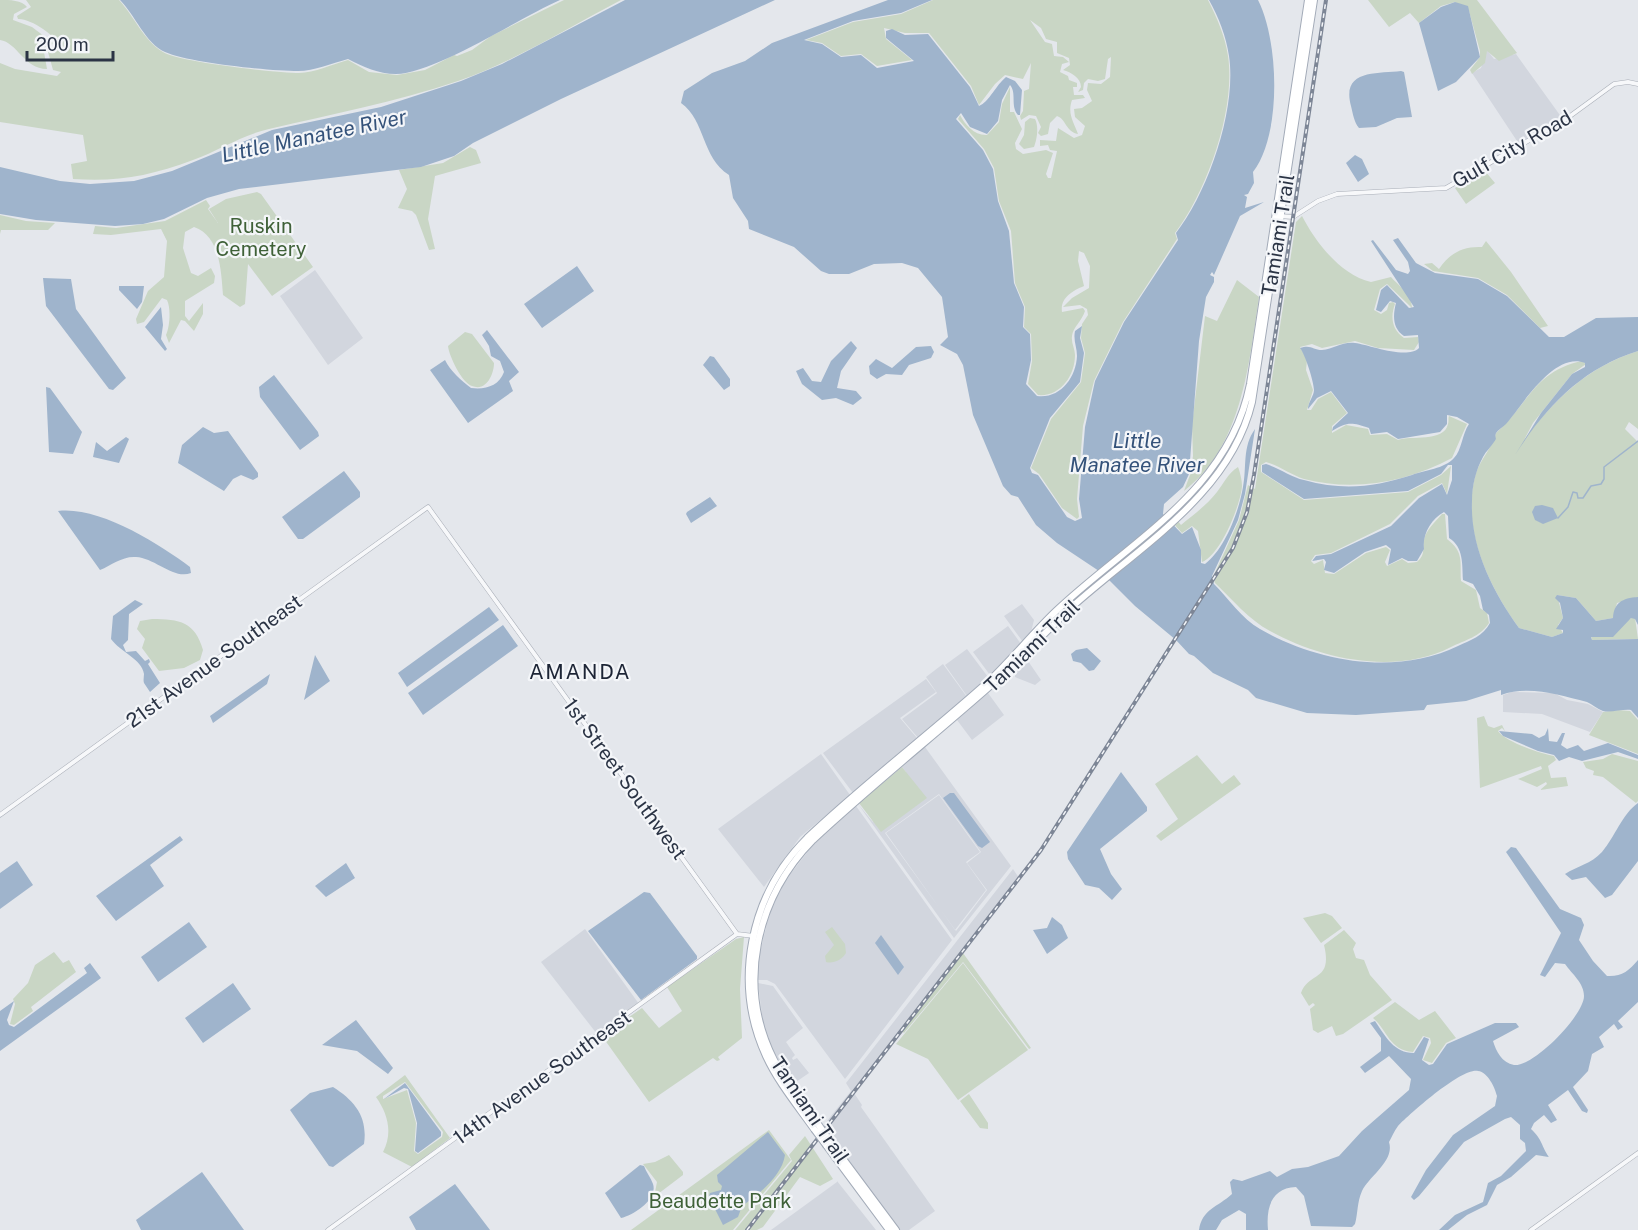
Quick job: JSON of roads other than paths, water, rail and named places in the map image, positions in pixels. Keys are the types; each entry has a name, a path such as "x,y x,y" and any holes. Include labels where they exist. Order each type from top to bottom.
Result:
{"main road":[{"name":"Tamiami Trail","path":"755,937 777,885 802,850 1007,672 1101,582 1177,517 1221,472 1239,442 1250,413 1308,0"},
{"name":"Tamiami Trail","path":"889,1230 777,1076 757,1033 749,984 755,937 772,883 799,846 992,678 1055,612 1172,511 1211,473 1238,426 1250,384 1314,0"},
{"name":"Tamiami Trail","path":"827,1143 896,1230"}],"street":[{"name":"Gulf City Road","path":"1278,216 1293,217 1318,201 1337,194 1446,188 1566,119 1614,84 1628,82 1638,84"},
{"name":"21st Avenue Southeast","path":"0,815 428,507"},
{"name":"1st Street Southwest","path":"428,507 737,934"},
{"path":"737,934 755,937"},
{"name":"14th Avenue Southeast","path":"328,1230 737,934"},
{"path":"1531,1230 1638,1153"}],"water":[{"path":"120,0 560,0 433,65 413,71 389,74 348,59 298,71 230,66 177,56 165,52 152,43"},
{"name":"Little Manatee River","path":"625,0 775,0 561,99 473,143 454,156 421,167 239,189 207,198 164,219 143,224 115,226 36,220 0,214 0,167 60,181 90,184 134,181 172,171 272,130 381,107 461,81 502,64"},
{"path":"888,0 932,0 901,13 853,21 804,40 822,44 841,57 861,55 877,68 914,61 886,38 886,31 892,29 905,35 928,34 970,87 979,106 1006,77 1015,81 1022,90 1020,115 1014,108 1010,85 1002,100 998,121 987,134 970,127 961,113 956,119 983,150 993,169 998,201 1009,231 1014,283 1024,307 1023,327 1030,334 1031,360 1026,384 1037,396 1053,394 1070,379 1077,356 1075,331 1082,326 1080,338 1084,353 1080,382 1050,418 1030,468 1032,473 1038,475 1067,517 1075,521 1082,518 1079,499 1085,427 1095,381 1124,322 1178,240 1176,233 1199,196 1218,149 1229,100 1229,56 1222,27 1209,0 1258,0 1270,39 1273,63 1273,112 1262,156 1253,172 1254,183 1248,194 1244,195 1247,197 1245,208 1264,202 1240,216 1214,275 1212,272 1210,275 1214,277 1214,282 1206,297 1199,341 1189,474 1183,487 1164,504 1163,514 1182,534 1192,527 1201,550 1201,563 1205,564 1219,549 1234,518 1243,487 1248,443 1255,429 1245,494 1238,520 1212,576 1214,584 1247,620 1283,640 1332,657 1383,663 1409,661 1434,655 1468,642 1490,623 1489,615 1483,610 1480,596 1473,584 1463,580 1460,551 1449,538 1448,516 1444,512 1428,528 1424,538 1424,549 1417,561 1402,558 1388,565 1391,549 1386,545 1365,552 1334,573 1324,570 1326,562 1324,559 1312,561 1316,556 1331,554 1391,526 1419,498 1442,484 1447,495 1452,480 1452,465 1448,465 1441,474 1408,491 1304,499 1262,472 1262,465 1266,464 1299,479 1332,486 1372,485 1440,467 1450,462 1459,451 1469,424 1457,417 1447,415 1447,424 1440,432 1398,439 1387,432 1371,434 1369,428 1353,424 1332,431 1333,427 1348,413 1331,391 1317,398 1308,409 1314,386 1300,348 1322,350 1351,343 1406,353 1419,348 1418,335 1404,336 1397,329 1394,317 1396,303 1390,301 1381,312 1376,310 1381,290 1387,285 1409,308 1414,307 1371,241 1373,240 1396,270 1408,274 1410,271 1408,262 1393,240 1398,238 1416,263 1435,273 1478,279 1507,296 1549,337 1564,337 1596,318 1638,317 1638,351 1599,368 1582,379 1539,421 1515,455 1541,413 1572,374 1585,367 1585,363 1573,361 1551,372 1496,433 1496,439 1484,455 1476,472 1472,518 1485,568 1500,599 1519,628 1552,637 1563,633 1563,630 1556,629 1563,618 1560,603 1555,598 1557,595 1576,598 1596,621 1613,618 1620,602 1638,597 1638,625 1635,619 1631,618 1613,637 1591,637 1592,640 1638,639 1638,718 1631,710 1603,711 1587,702 1533,691 1501,695 1501,690 1466,701 1427,705 1424,710 1356,715 1307,713 1256,698 1248,690 1213,673 1135,606 1102,573 1057,543 1036,525 1018,497 1011,495 1003,486 973,415 963,365 957,354 940,345 948,337 942,297 918,268 902,263 874,264 849,274 829,274 821,271 794,247 749,229 748,221 733,198 729,175 713,159 695,119 681,103 684,91 712,73 745,61 772,43"},
{"path":"1455,2 1468,6 1480,57 1456,82 1438,91 1419,23 1441,7"},
{"path":"1404,72 1412,117 1397,118 1376,127 1359,128 1351,106 1349,94 1351,85 1363,76"},
{"path":"1355,155 1362,159 1369,174 1358,182 1346,163"},
{"path":"577,266 594,291 542,328 524,304"},
{"path":"43,278 71,279 76,309 126,378 113,390 109,389 46,306"},
{"path":"119,286 144,286 142,302 137,309 119,290"},
{"path":"161,307 163,325 161,339 167,349 165,351 145,327"},
{"path":"487,330 519,372 509,381 513,391 468,423 430,370 445,360 453,372 471,388 486,388 495,384 504,372 500,361 491,356 489,346 482,335"},
{"path":"851,341 857,348 841,371 837,388 856,391 862,398 853,405 836,398 822,400 802,384 796,371 803,368 812,381 821,382 831,361"},
{"path":"931,346 934,352 931,358 909,365 902,375 886,374 877,379 870,374 869,366 876,359 892,368 916,347"},
{"path":"710,356 714,357 730,379 730,386 724,390 703,365"},
{"path":"274,375 318,432 319,436 300,450 260,397 259,387"},
{"path":"46,387 50,388 82,432 73,454 49,452"},
{"path":"203,427 214,433 228,431 258,473 258,477 253,480 241,475 233,479 224,491 178,463 182,445"},
{"path":"126,437 129,439 119,463 93,457 96,442 107,451"},
{"path":"344,471 360,492 360,497 303,539 298,539 282,517"},
{"path":"710,497 717,506 691,523 687,512"},
{"path":"1535,506 1553,508 1558,518 1543,524 1535,520 1532,512"},
{"path":"58,511 91,514 127,528 177,557 190,567 191,573 178,574 136,557 122,559 100,570"},
{"path":"135,600 143,604 129,614 128,640 123,645 126,652 136,651 145,661 149,659 148,664 160,683 150,692 144,683 144,674 139,664 111,639 113,616"},
{"path":"489,607 499,620 407,687 398,673"},
{"path":"503,625 518,646 423,715 408,693"},
{"path":"1087,648 1101,661 1094,670 1089,671 1081,663 1073,661 1071,654 1076,650"},
{"path":"315,655 330,681 304,700"},
{"path":"270,674 267,684 213,723 210,716"},
{"path":"1548,728 1549,741 1557,742 1562,733 1565,733 1561,745 1567,749 1578,745 1584,751 1608,743 1638,755 1638,759 1618,752 1582,761 1569,757 1559,761 1554,755 1538,751 1503,736 1499,731 1532,734 1539,738 1545,735"},
{"path":"1121,772 1147,807 1147,811 1100,849 1111,874 1122,889 1112,900 1099,888 1085,885 1068,859 1067,852"},
{"path":"954,793 990,842 982,848 978,846 943,798"},
{"path":"1638,803 1638,861 1612,895 1605,898 1586,877 1572,880 1565,874 1602,852 1627,813"},
{"path":"180,836 183,840 150,865 164,886 116,921 96,896"},
{"path":"1511,847 1516,848 1560,909 1581,918 1584,925 1579,940 1593,961 1607,976 1624,972 1638,960 1638,1002 1618,1021 1623,1027 1618,1030 1614,1024 1599,1037 1604,1047 1592,1054 1588,1071 1573,1087 1588,1110 1587,1113 1582,1111 1568,1090 1548,1105 1557,1120 1551,1123 1544,1115 1534,1123 1531,1129 1538,1136 1549,1157 1536,1155 1511,1177 1497,1185 1487,1205 1467,1215 1448,1230 1439,1230 1455,1215 1483,1202 1488,1183 1501,1176 1526,1151 1525,1143 1520,1139 1520,1125 1511,1117 1505,1119 1464,1142 1419,1196 1414,1200 1411,1197 1426,1170 1453,1135 1495,1106 1497,1096 1488,1077 1482,1072 1470,1072 1436,1092 1398,1126 1389,1142 1390,1149 1385,1162 1362,1191 1355,1224 1352,1227 1311,1226 1304,1196 1296,1187 1281,1191 1272,1201 1268,1214 1268,1230 1246,1230 1246,1214 1239,1210 1222,1220 1216,1230 1199,1230 1203,1217 1232,1194 1230,1182 1233,1179 1242,1181 1270,1171 1277,1177 1292,1169 1308,1167 1339,1156 1362,1131 1409,1090 1411,1079 1389,1056 1365,1073 1360,1067 1381,1051 1381,1038 1370,1023 1375,1021 1391,1043 1407,1052 1414,1053 1424,1037 1429,1039 1422,1060 1429,1065 1433,1064 1447,1044 1495,1023 1516,1023 1519,1027 1493,1041 1506,1062 1514,1065 1523,1063 1545,1049 1567,1027 1582,1005 1583,991 1580,983 1565,964 1555,963 1545,977 1540,975 1561,933 1506,852"},
{"path":"17,861 33,885 0,909 0,873"},
{"path":"346,863 355,878 326,897 315,886"},
{"path":"644,892 650,893 697,959 641,1000 588,931"},
{"path":"1052,917 1062,925 1068,938 1047,954 1033,930 1047,928"},
{"path":"189,922 207,947 158,982 141,957"},
{"path":"881,935 904,967 898,975 875,943"},
{"path":"90,963 101,978 0,1051 0,1011 14,1001 7,1020 9,1025 14,1027 87,973 84,968"},
{"path":"233,983 251,1009 203,1043 185,1018"},
{"path":"356,1020 393,1068 388,1074 357,1051 322,1045"},
{"path":"405,1083 441,1132 441,1136 418,1153 415,1151 417,1123 408,1089 404,1088 384,1099"},
{"path":"333,1087 354,1104 362,1118 365,1134 364,1144 333,1167 329,1166 290,1110 310,1093"},
{"path":"768,1132 785,1155 783,1163 768,1184 742,1206 738,1217 723,1225 709,1197 710,1193 721,1190 722,1186 718,1182 717,1175"},
{"path":"640,1165 644,1166 654,1190 644,1206 621,1218 605,1193"},
{"path":"202,1172 244,1230 141,1230 136,1220"},
{"path":"455,1184 490,1230 416,1230 409,1217"}],"waterway":[{"path":"1558,518 1568,507 1573,492 1577,493 1578,498 1583,498 1591,486 1601,484 1604,479 1604,467 1638,441"}],"railway":[{"path":"747,1230 1041,850 1233,548 1247,512 1254,475 1326,0"}],"district":[{"name":"AMANDA","path":"580,672"}],"park label":[{"name":"Ruskin Cemetery","path":"261,238"},
{"name":"Beaudette Park","path":"720,1201"}]}
